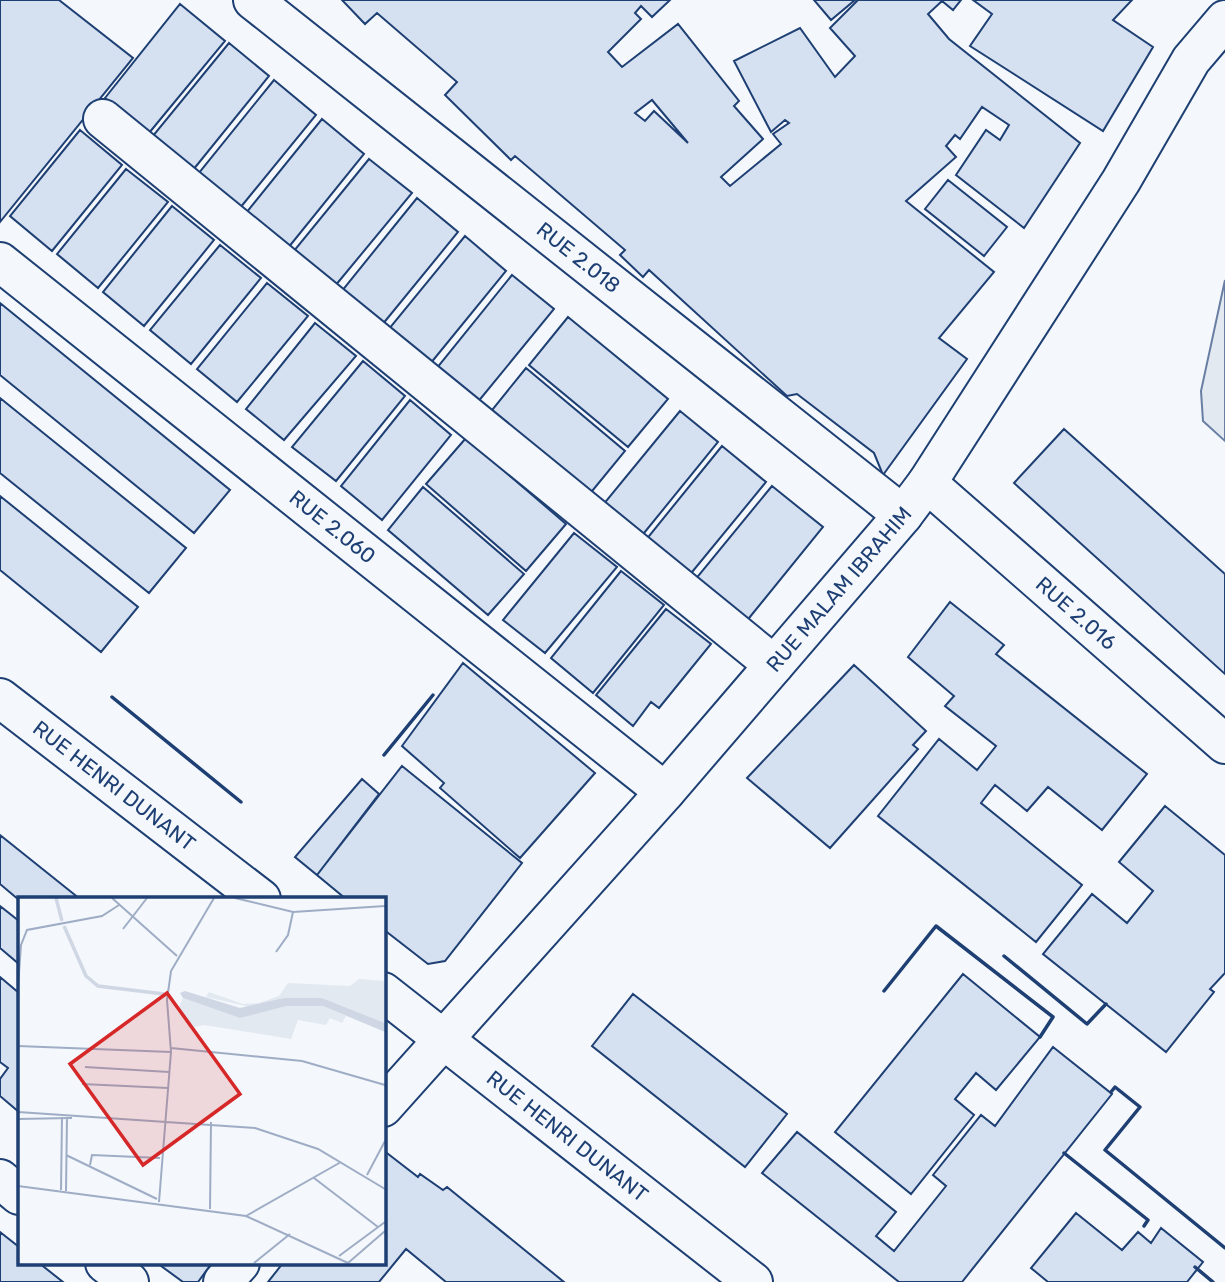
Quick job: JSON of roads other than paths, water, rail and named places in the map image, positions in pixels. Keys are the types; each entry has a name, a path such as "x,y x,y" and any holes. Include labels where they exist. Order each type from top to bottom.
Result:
{"street":[{"name":"RUE 2.018","path":"253,0 903,515"},
{"name":"RUE MALAM IBRAHIM","path":"385,1105 665,792 928,483 1121,181 1191,60 1225,20"},
{"path":"103,119 774,665"},
{"name":"RUE 2.060","path":"0,262 665,792"},
{"name":"RUE 2.016","path":"928,483 1225,744"},
{"name":"RUE HENRI DUNANT","path":"0,698 258,897"},
{"name":"RUE HENRI DUNANT","path":"385,994 752,1282"},
{"path":"0,1180 18,1194"},
{"path":"106,1264 129,1282"},
{"path":"223,1282 239,1264"}]}
